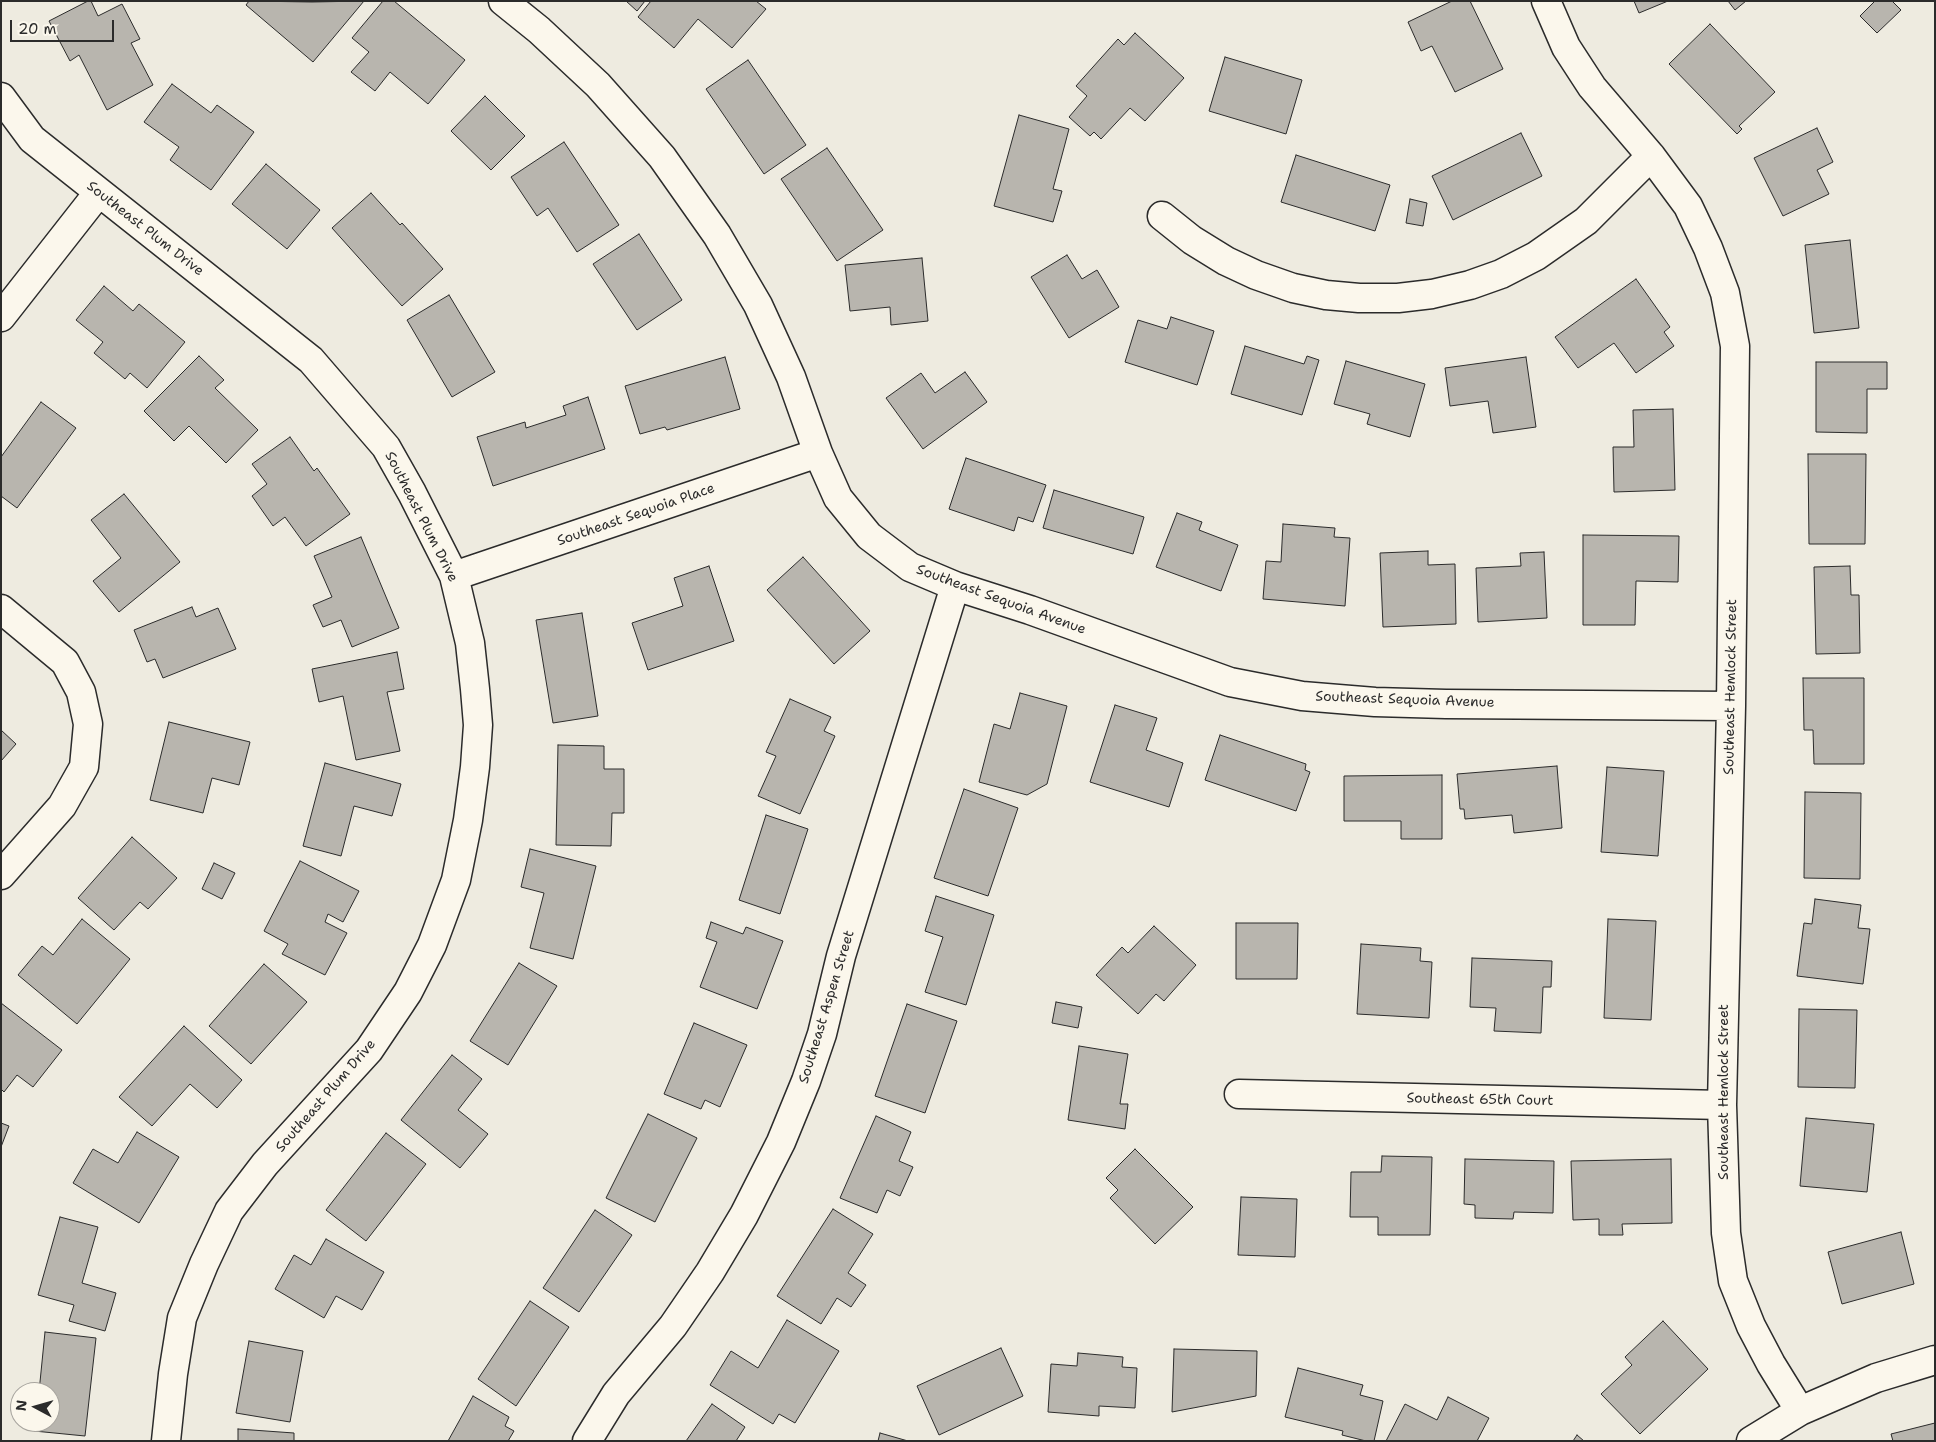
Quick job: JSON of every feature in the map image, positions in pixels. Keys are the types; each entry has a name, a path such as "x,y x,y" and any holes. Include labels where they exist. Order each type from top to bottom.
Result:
{"street":[{"name":"Southeast Sequoia Avenue","path":"503,1 539,30 598,85 662,157 718,235 758,305 791,377 818,453 838,498 869,536 910,567 955,586 1030,610 1230,682 1302,696 1375,702 1446,704 1731,706"},
{"name":"Southeast Hemlock Street","path":"1546,1 1566,47 1592,86 1651,156 1688,206 1708,248 1725,293 1735,346 1731,706 1722,1105 1726,1233 1733,1281 1751,1326 1771,1364 1800,1410"},
{"name":"Southeast Plum Drive","path":"1,97 32,139 311,360 386,447 412,493 454,576 470,643 478,725 475,767 468,820 456,880 432,944 408,992 369,1050 265,1164 229,1212 204,1264 182,1318 173,1374 166,1441"},
{"path":"1162,216 1192,240 1226,261 1256,275 1293,288 1326,295 1359,298 1398,298 1432,294 1470,285 1501,274 1536,256 1586,221 1651,156"},
{"path":"1,317 99,192"},
{"name":"Southeast Sequoia Place","path":"454,576 818,453"},
{"name":"Southeast Aspen Street","path":"587,1441 616,1394 672,1326 710,1272 744,1215 781,1142 806,1081 822,1034 841,956 955,586"},
{"path":"1,608 65,662 81,692 88,724 84,766 62,806 1,874"},
{"name":"Southeast 65th Court","path":"1239,1094 1722,1105"},
{"path":"1751,1441 1800,1410 1876,1378 1935,1360"}],"building":[{"path":"91,1 98,16 122,4 140,39 131,43 153,85 107,110 79,55 70,61 49,21"},
{"path":"249,1 364,1 313,62 246,5"},
{"path":"383,1 394,1 465,60 428,104 390,72 375,91 351,72 369,52 352,38"},
{"path":"626,1 645,1 637,11"},
{"path":"651,1 756,1 766,9 732,48 698,19 674,48 638,17"},
{"path":"1452,1 1470,1 1503,69 1455,92 1432,46 1421,51 1408,22"},
{"path":"1634,1 1668,1 1639,13"},
{"path":"1728,1 1746,1 1735,10"},
{"path":"1875,1 1892,1 1901,10 1877,33 1860,16"},
{"path":"1710,24 1775,92 1739,126 1742,129 1737,134 1669,64"},
{"path":"1135,33 1184,78 1145,121 1130,108 1101,139 1094,132 1090,136 1069,117 1087,96 1076,86 1118,39 1124,45"},
{"path":"1225,57 1302,80 1286,134 1209,111"},
{"path":"748,60 806,145 764,174 706,89"},
{"path":"172,84 211,113 217,105 254,132 211,190 170,160 179,147 144,122"},
{"path":"485,96 525,136 491,170 451,131"},
{"path":"1019,115 1069,129 1053,189 1062,191 1053,222 994,206"},
{"path":"1817,128 1833,162 1817,170 1829,194 1783,216 1754,158"},
{"path":"1521,133 1542,176 1453,220 1432,176"},
{"path":"564,142 619,225 577,252 548,208 537,216 511,177"},
{"path":"827,148 883,230 837,261 781,179"},
{"path":"1296,155 1390,185 1375,231 1281,202"},
{"path":"266,164 320,210 287,249 232,204"},
{"path":"371,193 400,225 402,223 443,269 402,306 332,228"},
{"path":"1410,199 1427,203 1423,226 1406,223"},
{"path":"639,234 682,300 637,330 593,264"},
{"path":"1850,240 1859,328 1814,333 1805,245"},
{"path":"1067,255 1082,279 1097,270 1119,307 1069,338 1031,277"},
{"path":"922,258 928,321 891,325 890,307 850,311 845,265"},
{"path":"1636,279 1670,327 1664,332 1674,346 1636,373 1614,343 1578,368 1555,337"},
{"path":"104,286 133,311 139,304 185,342 147,388 130,373 125,379 94,353 103,342 76,320"},
{"path":"449,295 495,372 452,397 407,320"},
{"path":"1171,317 1214,331 1197,385 1125,362 1138,320 1167,329"},
{"path":"1245,346 1304,364 1307,356 1319,360 1302,415 1231,394"},
{"path":"199,356 224,380 215,388 258,430 226,463 189,426 174,441 144,411"},
{"path":"725,357 740,409 667,430 665,427 640,434 625,386"},
{"path":"1526,357 1536,427 1493,433 1488,401 1450,406 1445,368"},
{"path":"1346,361 1425,384 1410,437 1367,424 1370,414 1334,404"},
{"path":"1816,362 1887,362 1887,389 1867,389 1867,433 1816,432"},
{"path":"965,372 987,402 923,449 886,398 921,373 935,393"},
{"path":"588,397 605,449 493,486 477,437 525,422 526,428 566,415 563,406"},
{"path":"41,402 76,428 17,508 1,496 1,457"},
{"path":"1673,409 1675,490 1614,492 1613,447 1634,447 1633,410"},
{"path":"290,437 314,471 317,468 350,514 306,546 285,517 273,526 252,496 267,484 252,464"},
{"path":"1808,454 1866,454 1865,544 1809,544"},
{"path":"966,458 1046,485 1033,522 1018,517 1014,531 949,509"},
{"path":"1054,490 1144,517 1133,554 1043,528"},
{"path":"124,494 180,562 119,612 93,581 121,558 91,520"},
{"path":"1177,513 1202,522 1199,530 1238,545 1221,591 1156,567"},
{"path":"1283,524 1335,528 1334,537 1350,538 1345,606 1263,599 1266,561 1281,562"},
{"path":"1583,535 1679,536 1678,582 1636,581 1635,625 1583,625"},
{"path":"361,537 399,628 352,647 341,620 323,627 313,605 332,597 314,556"},
{"path":"1428,551 1428,565 1455,564 1456,624 1383,627 1380,553"},
{"path":"1544,552 1547,618 1478,622 1476,568 1521,566 1520,553"},
{"path":"803,557 870,631 834,664 767,590"},
{"path":"709,566 734,641 648,670 632,623 683,606 674,578"},
{"path":"1850,566 1851,595 1859,595 1860,653 1816,654 1814,567"},
{"path":"192,607 196,617 218,608 236,649 163,678 155,659 147,662 134,630"},
{"path":"582,613 598,716 553,723 536,620"},
{"path":"397,652 404,689 387,692 400,751 356,760 343,696 319,702 312,669"},
{"path":"1803,678 1864,678 1864,764 1814,764 1813,730 1804,730"},
{"path":"1020,693 1067,706 1047,784 1027,795 979,782 994,724 1010,729"},
{"path":"790,699 831,717 824,731 835,736 800,814 758,796 776,756 766,752"},
{"path":"1115,705 1157,718 1146,750 1183,763 1169,807 1090,782"},
{"path":"169,722 250,742 239,785 212,778 203,813 150,800"},
{"path":"1,730 16,744 1,761"},
{"path":"1220,735 1306,764 1305,770 1310,772 1296,811 1205,780"},
{"path":"558,745 604,746 604,769 624,769 624,813 612,813 611,846 556,845"},
{"path":"325,763 401,784 392,816 354,806 341,856 303,846"},
{"path":"1557,766 1562,828 1514,833 1512,815 1465,819 1464,809 1460,809 1457,774"},
{"path":"1607,767 1664,771 1658,856 1601,852"},
{"path":"1442,775 1442,839 1401,839 1401,821 1344,821 1344,776"},
{"path":"964,789 1018,808 988,896 934,878"},
{"path":"1805,792 1861,793 1860,879 1804,878"},
{"path":"766,815 808,829 780,914 739,900"},
{"path":"132,837 177,878 148,909 140,902 114,930 78,898"},
{"path":"530,849 596,866 573,959 530,948 544,893 521,887"},
{"path":"300,861 359,891 343,922 328,914 325,922 347,933 325,975 282,954 288,944 264,931"},
{"path":"214,863 235,873 222,899 202,889"},
{"path":"936,896 994,915 966,1005 925,992 943,937 925,931"},
{"path":"1815,899 1861,905 1858,928 1870,929 1863,984 1797,976 1804,923 1812,924"},
{"path":"82,919 130,959 77,1024 18,975 42,946 53,955"},
{"path":"1608,919 1656,921 1651,1020 1604,1018"},
{"path":"711,922 743,934 746,927 783,941 757,1009 700,987 717,942 706,938"},
{"path":"1236,923 1298,923 1297,979 1236,979"},
{"path":"1154,926 1196,965 1164,1001 1156,994 1138,1014 1096,975 1122,947 1128,953"},
{"path":"1361,944 1421,948 1420,961 1432,962 1429,1018 1357,1014"},
{"path":"1472,958 1552,961 1551,987 1543,987 1541,1033 1494,1031 1496,1008 1470,1007"},
{"path":"519,963 557,986 508,1065 470,1041"},
{"path":"264,964 307,1002 251,1064 209,1026"},
{"path":"1056,1002 1082,1007 1078,1028 1052,1023"},
{"path":"1,1003 62,1050 33,1087 17,1075 4,1092 1,1089"},
{"path":"907,1004 957,1021 925,1113 875,1096"},
{"path":"1799,1009 1857,1010 1855,1088 1798,1087"},
{"path":"694,1023 747,1045 720,1107 705,1100 701,1109 664,1094"},
{"path":"184,1026 242,1080 217,1108 190,1084 152,1126 119,1097"},
{"path":"1079,1046 1128,1054 1120,1104 1128,1104 1125,1129 1068,1120"},
{"path":"452,1055 482,1079 458,1110 488,1134 460,1168 401,1120"},
{"path":"648,1114 697,1138 655,1222 606,1198"},
{"path":"876,1116 911,1132 899,1161 913,1167 900,1196 887,1190 877,1213 840,1198"},
{"path":"1806,1118 1874,1124 1867,1192 1800,1186"},
{"path":"1,1123 9,1126 1,1147"},
{"path":"137,1132 179,1157 139,1223 73,1183 93,1149 118,1163"},
{"path":"386,1133 426,1164 366,1241 326,1210"},
{"path":"1135,1149 1193,1207 1155,1244 1110,1198 1118,1190 1106,1178"},
{"path":"1382,1156 1432,1157 1430,1235 1378,1235 1378,1217 1350,1217 1351,1172 1381,1172"},
{"path":"1465,1159 1554,1161 1553,1213 1514,1212 1513,1219 1475,1218 1475,1205 1464,1204"},
{"path":"1671,1159 1672,1223 1622,1224 1623,1235 1599,1235 1599,1219 1573,1220 1571,1161"},
{"path":"1241,1197 1297,1199 1295,1257 1238,1255"},
{"path":"833,1209 873,1234 848,1273 866,1285 851,1307 837,1298 821,1324 777,1296"},
{"path":"595,1210 632,1235 579,1312 543,1288"},
{"path":"60,1217 98,1227 82,1283 116,1293 105,1331 69,1321 74,1305 38,1295"},
{"path":"1901,1232 1914,1284 1842,1304 1828,1252"},
{"path":"326,1239 384,1272 362,1310 336,1296 324,1318 275,1289 294,1255 311,1265"},
{"path":"530,1301 569,1327 516,1406 478,1379"},
{"path":"787,1320 839,1351 795,1423 779,1414 773,1424 710,1385 731,1351 758,1368"},
{"path":"1663,1321 1708,1369 1640,1434 1601,1394 1632,1365 1625,1357"},
{"path":"45,1332 96,1338 85,1436 44,1432 60,1432 60,1382 40,1382"},
{"path":"249,1341 303,1351 290,1422 236,1413"},
{"path":"1001,1348 1023,1396 939,1435 917,1386"},
{"path":"1174,1349 1257,1351 1256,1396 1172,1412"},
{"path":"1078,1353 1123,1357 1122,1367 1137,1368 1135,1408 1099,1406 1099,1416 1048,1412 1051,1364 1077,1366"},
{"path":"1298,1368 1363,1385 1360,1395 1383,1401 1374,1441 1342,1435 1343,1431 1285,1417"},
{"path":"473,1396 509,1417 505,1426 514,1431 508,1441 448,1441"},
{"path":"1448,1397 1489,1418 1477,1441 1386,1441 1405,1404 1437,1420"},
{"path":"712,1404 745,1427 736,1441 686,1441"},
{"path":"1935,1423 1935,1441 1893,1441 1891,1434"},
{"path":"238,1429 294,1433 294,1441 238,1441"},
{"path":"880,1433 908,1441 878,1441"},
{"path":"1577,1435 1584,1441 1573,1441"}]}
